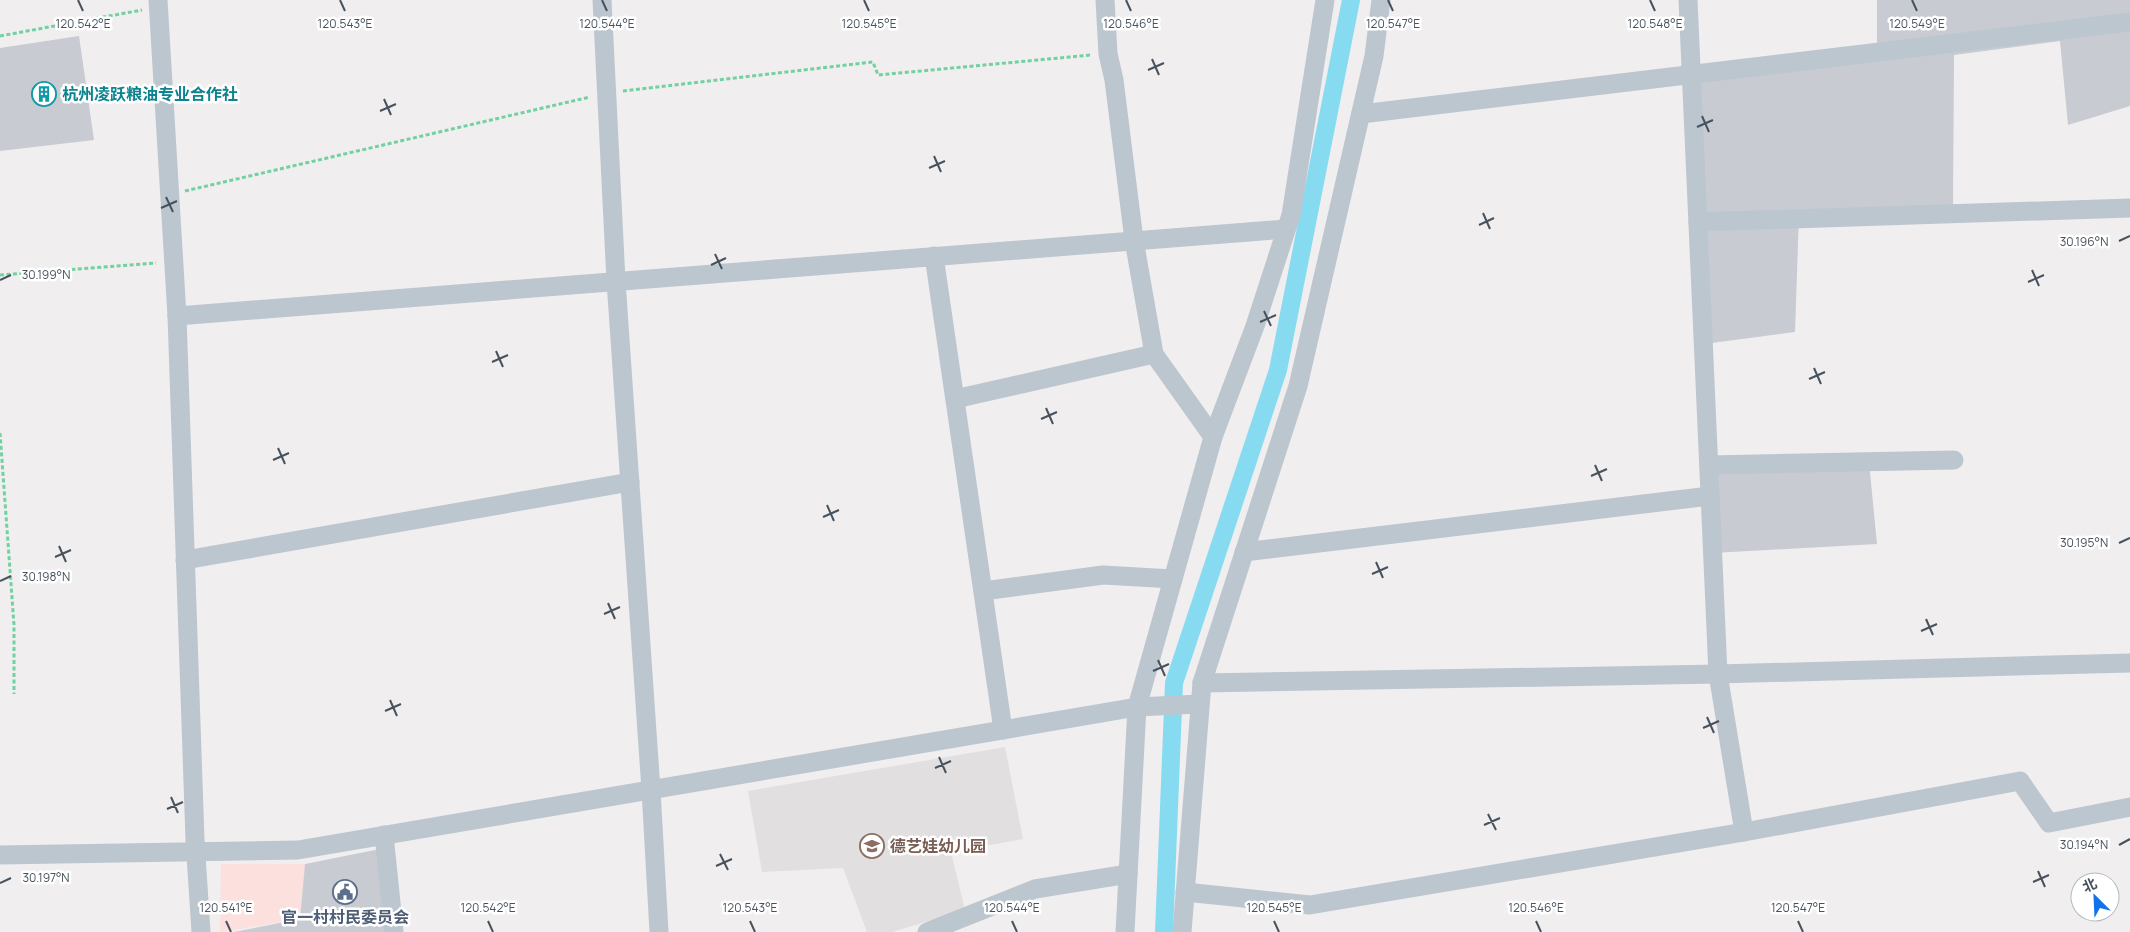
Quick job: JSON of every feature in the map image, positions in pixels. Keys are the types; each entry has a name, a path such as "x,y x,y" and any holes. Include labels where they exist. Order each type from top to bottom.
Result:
{"street":[{"path":"602,0 616,281 659,932"},
{"path":"1105,0 1108,54 1114,80 1134,240 1154,354 1212,437"},
{"path":"1125,932 1137,707 1212,437 1255,326 1291,215 1324,0"},
{"path":"1182,932 1202,683 1298,386 1374,56 1381,0"},
{"path":"1688,0 1718,674 1744,832"},
{"path":"158,3 176,316 195,850 201,932"},
{"path":"1361,114 2130,22"},
{"path":"1698,222 2130,208"},
{"path":"176,316 1286,229"},
{"path":"934,256 1003,730"},
{"path":"955,399 1154,354"},
{"path":"1709,465 1954,460"},
{"path":"185,560 630,482"},
{"path":"1244,552 1710,496"},
{"path":"983,591 1103,575 1173,580"},
{"path":"1202,683 1718,674 2130,663"},
{"path":"0,855 195,850 298,850 1137,707 1199,704"},
{"path":"1185,892 1310,905 1744,832 2020,781 2048,823 2130,807"},
{"path":"384,835 394,932"},
{"path":"927,932 1034,889 1128,874"}],"path":[{"path":"0,36 158,3"},
{"path":"169,194 606,93 873,62 878,74 1108,54"},
{"path":"0,275 173,262"},
{"path":"0,434 14,625 14,694"}],"shaded area":[{"name":"德艺娃幼儿园","path":"1005,747 1023,839 951,852 965,910 892,932 867,932 843,868 762,872 748,791"},
{"path":"221,864 305,864 300,919 220,932"}],"building":[{"path":"1877,0 2130,0 2130,106 2068,125 2060,41 1954,55 1953,205 1799,214 1795,332 1704,344 1692,84 1877,53"},
{"name":"杭州凌跃粮油专业合作社","path":"79,36 94,140 0,151 0,48"},
{"path":"1869,462 1877,544 1713,553 1709,465"},
{"name":"官一村村民委员会","path":"385,848 390,932 234,932 300,919 305,864"}],"waterway":[{"path":"1164,932 1174,683 1278,370 1351,0"}],"place":[{"name":"杭州凌跃粮油专业合作社","path":"44,94"},
{"name":"德艺娃幼儿园","path":"872,846"},
{"name":"官一村村民委员会","path":"345,892"}]}
